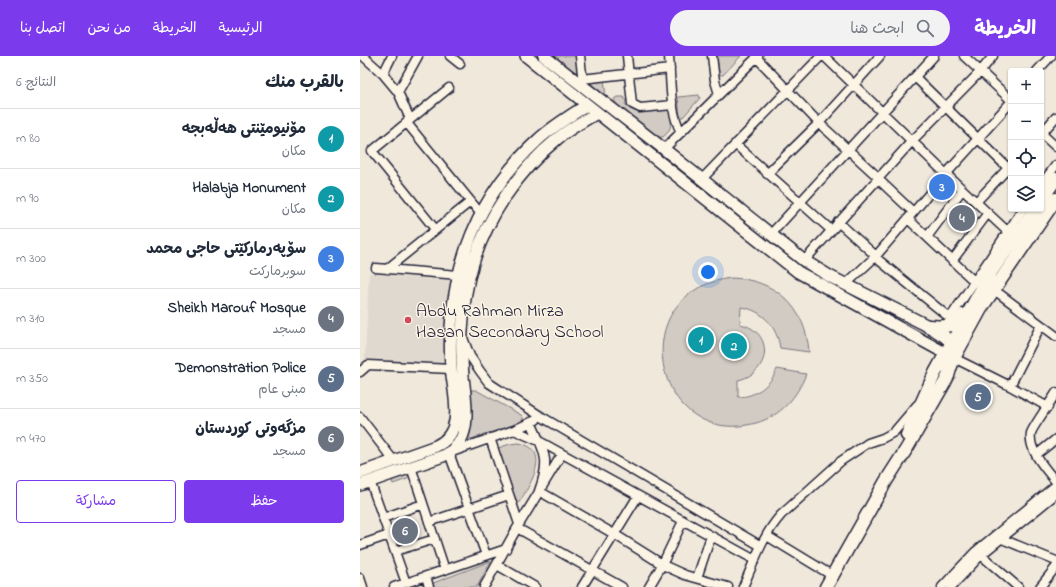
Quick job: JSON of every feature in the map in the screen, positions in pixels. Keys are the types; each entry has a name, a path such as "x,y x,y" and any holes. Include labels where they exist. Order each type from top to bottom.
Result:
{"highway":[{"path":"1044,196 1056,179"},
{"path":"928,326 946,327 956,323 977,292 1056,200"},
{"path":"820,587 907,448 948,376 953,354 985,284 1033,212"},
{"path":"826,587 832,570 903,441 935,373 953,354 974,323 985,284"}],"main road":[{"path":"526,56 798,272 953,354"},
{"path":"544,56 583,82 804,261 845,285 928,326 944,336 953,354"},
{"path":"365,483 449,453 455,449 460,442 466,420 462,333 472,251 481,214 502,179 538,140 559,123 587,104"},
{"path":"360,473 436,446 449,438 454,426 456,412 451,369 450,338 458,274 502,202 520,176 556,139 597,113"},
{"path":"748,232 756,222"}],"street":[{"path":"383,74 392,56"},
{"path":"398,92 418,56"},
{"path":"450,56 460,64"},
{"path":"580,56 583,82 670,69"},
{"path":"627,56 632,104 640,108 673,105"},
{"path":"669,56 673,105 676,123 681,132"},
{"path":"712,56 715,81 719,94"},
{"path":"664,149 757,56 819,122 879,178 927,237 952,261 1056,336"},
{"path":"702,179 822,56 1008,232"},
{"path":"767,174 819,122 880,56"},
{"path":"770,234 934,56"},
{"path":"964,56 1008,100"},
{"path":"804,261 912,141 980,72 993,56"},
{"path":"1038,56 1048,59 1040,68"},
{"path":"364,57 383,74 398,92 408,120 470,202 481,214"},
{"path":"915,78 1008,166"},
{"path":"435,229 372,151 449,88"},
{"path":"845,285 875,257 946,174 1010,104"},
{"path":"1044,130 1056,117"},
{"path":"1044,136 1056,147"},
{"path":"735,144 799,203 831,230"},
{"path":"1044,181 1056,165"},
{"path":"976,202 1008,170"},
{"path":"927,237 962,190"},
{"path":"386,269 470,202"},
{"path":"838,222 875,257 950,318 985,284 1008,232 1021,212"},
{"path":"952,261 988,213"},
{"path":"376,268 458,274"},
{"path":"1010,386 1041,325"},
{"path":"462,333 470,356 489,383 542,417 761,546"},
{"path":"953,354 1048,407"},
{"path":"360,372 368,365 451,369"},
{"path":"951,587 981,555 1002,539 1056,484 1036,455 1032,444 1031,432 1056,393"},
{"path":"743,587 761,546 774,522 841,461 868,443 883,438 894,432 924,397"},
{"path":"360,417 394,461"},
{"path":"486,555 449,453 514,430 542,417"},
{"path":"531,422 544,453 546,463 545,475 539,491"},
{"path":"514,430 539,441 755,560"},
{"path":"490,438 518,526 622,587"},
{"path":"1036,455 1056,439"},
{"path":"484,587 518,526 562,454"},
{"path":"411,467 445,570"},
{"path":"365,483 383,518 406,583"},
{"path":"539,491 614,534 662,565 685,575 728,587"},
{"path":"942,587 970,556 1017,523 1053,502 1056,494"},
{"path":"429,522 509,495"},
{"path":"582,587 638,496"},
{"path":"383,518 423,504"},
{"path":"649,587 662,565 683,521"},
{"path":"360,545 389,535"},
{"path":"697,578 711,536"},
{"path":"767,536 832,570"},
{"path":"395,551 435,539"},
{"path":"1002,539 1056,561"},
{"path":"394,587 506,548"},
{"path":"981,555 1018,587"},
{"path":"497,565 535,587"},
{"path":"1040,587 1056,567"},
{"path":"426,576 429,587"},
{"path":"360,578 363,587"}],"shaded area":[{"path":"553,56 578,56 579,77"},
{"path":"717,56 741,56 723,75 721,75 719,73"},
{"path":"604,79 606,97 591,84 592,81"},
{"path":"699,95 700,98 683,117 680,117 678,97"},
{"path":"617,97 624,97 626,102 625,104 634,111 645,112 668,108 671,115 671,124 666,134 663,137 658,137 616,104 614,99"},
{"name":"Abdu Rahman Mirza Hasan Secondary School","path":"369,273 452,281 444,367 365,360"},
{"path":"731,278 761,284 774,290 785,298 795,309 802,322 807,336 809,352 780,348 776,333 768,321 756,312 741,307 740,324 751,328 759,335 763,343 764,352 763,361 757,369 749,376 738,380 738,397 750,395 762,389 771,380 777,369 806,374 793,398 773,416 756,423 721,425 693,414 674,393 664,366 663,337 674,310 696,289"},
{"path":"472,390 476,390 521,415 523,417 523,421 471,439 467,436 470,393"},
{"path":"519,443 530,447 535,453 537,462 532,480 517,506 498,448"},
{"path":"409,473 410,478 393,484 391,479"},
{"path":"491,561 477,587 434,587 433,583"}],"place":[{"name":"سۆپەرمارکێتی حاجی محمد","path":"942,187"},
{"name":"Sheikh Marouf Mosque","path":"962,218"},
{"name":"Abdu Rahman Mirza Hasan Secondary School","path":"408,320"},
{"name":"مۆنیومێنتی هەڵەبجە","path":"701,340"},
{"name":"Halabja Monument","path":"734,346"},
{"name":"Demonstration Police","path":"978,397"},
{"name":"مزگەوتی کوردستان","path":"405,531"}]}
